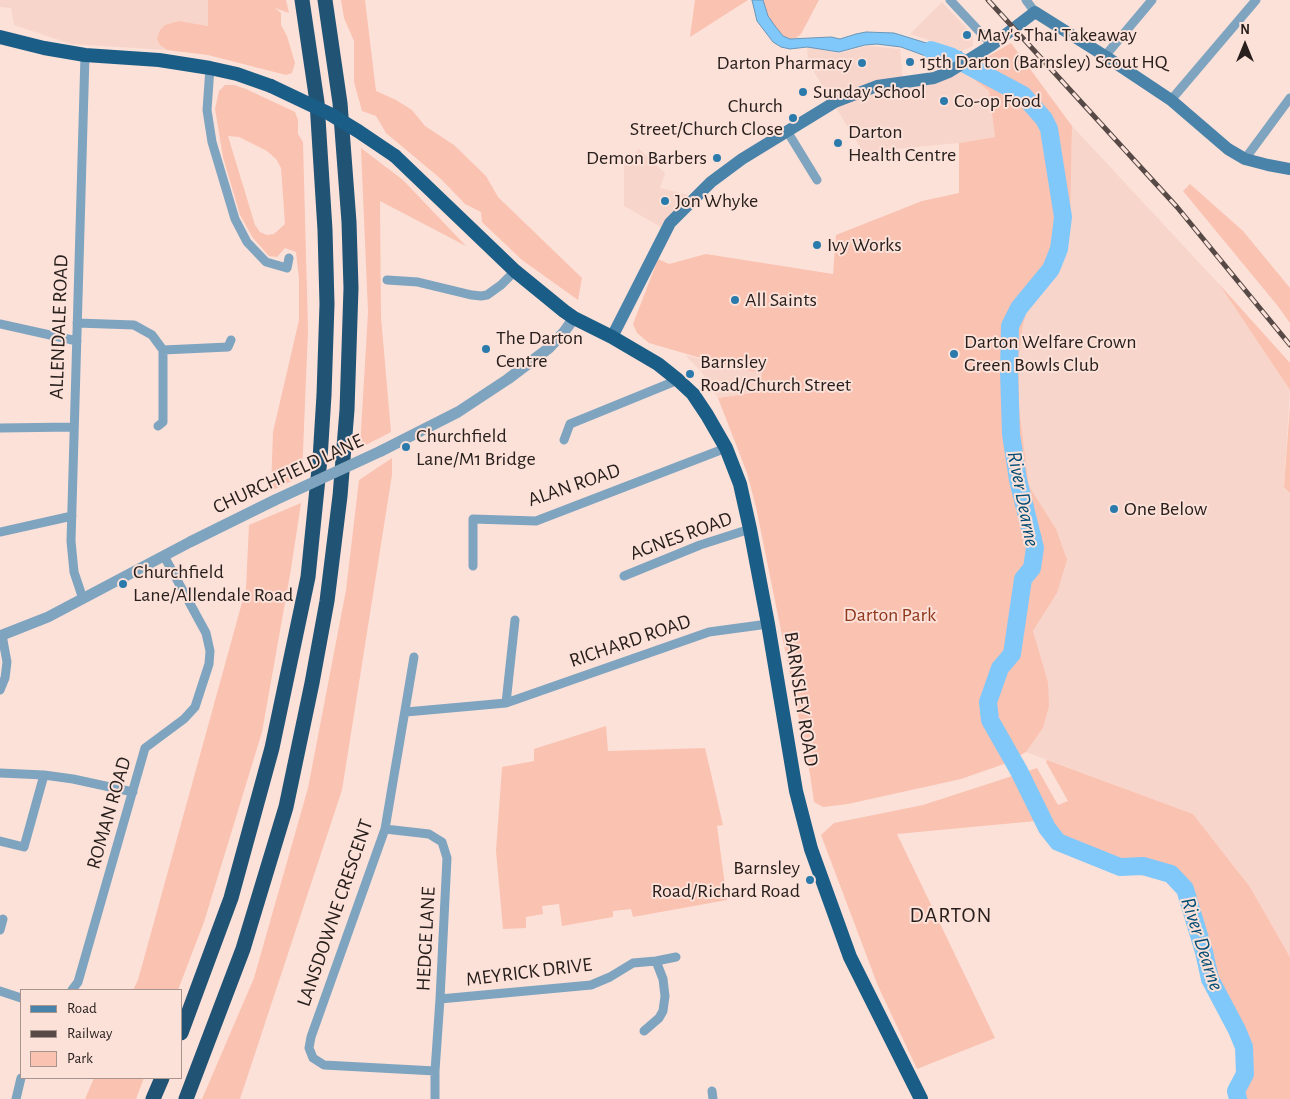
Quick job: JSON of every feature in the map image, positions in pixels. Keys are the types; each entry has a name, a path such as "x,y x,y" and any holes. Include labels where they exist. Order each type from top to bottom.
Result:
{"highway":[{"path":"182,1031 230,898 270,757 308,577 324,395 327,304 325,230 317,102 302,0"},
{"path":"186,1099 243,950 286,807 326,610 337,525 347,410 350,288 349,222 340,103 325,0"},
{"name":"BARNSLEY ROAD","path":"0,36 44,48 85,55 159,60 237,74 271,86 330,114 358,130 395,156 515,271 574,318 612,337 658,364 678,380 698,401 726,448 740,484 768,624 796,790 811,849 850,957 921,1099"},
{"path":"153,1099 162,1079"}],"main road":[{"path":"612,337 670,223 711,182 742,159 835,102 877,86 934,78 992,45 1035,12 1171,100 1228,149 1245,159 1290,169"}],"street":[{"path":"950,0 992,45"},
{"path":"1026,0 1035,12"},
{"path":"1105,56 1152,0"},
{"path":"1171,100 1256,0"},
{"name":"ALLENDALE ROAD","path":"83,599 74,572 71,541 85,55"},
{"path":"210,68 207,110 212,142 235,219 247,242 266,262 287,268 289,258"},
{"path":"1245,159 1290,98"},
{"path":"787,131 817,180"},
{"path":"386,280 418,282 481,296 487,295 501,286 515,271"},
{"name":"CHURCHFIELD LANE","path":"1,635 48,617 275,500 458,412 550,348 574,318"},
{"path":"77,323 134,326 152,335 164,350 163,422 158,426"},
{"path":"0,324 77,341"},
{"path":"164,350 228,347 231,340"},
{"path":"564,440 570,424 678,380"},
{"path":"0,428 74,427"},
{"name":"ALAN ROAD","path":"473,566 473,519 536,521 726,448"},
{"path":"0,532 72,516"},
{"name":"AGNES ROAD","path":"624,576 700,545 750,529"},
{"name":"ROMAN ROAD","path":"73,989 78,982 146,748 184,719 195,707 209,664 210,651 206,633 164,556"},
{"path":"506,703 515,620"},
{"name":"RICHARD ROAD","path":"406,712 506,703 709,632 768,624"},
{"path":"0,690 5,678 7,662 1,635"},
{"name":"LANSDOWNE CRESCENT","path":"414,657 385,829 311,1037 309,1048 313,1058 324,1065 435,1071"},
{"path":"0,773 44,775 73,779 133,792"},
{"path":"0,841 24,847 44,775"},
{"name":"HEDGE LANE","path":"385,829 429,834 442,842 447,858 435,1099"},
{"path":"0,930 3,919"},
{"name":"MEYRICK DRIVE","path":"440,1000 591,984 610,977 633,963 676,957"},
{"path":"644,1030 659,1018 663,1011 663,979 656,961"},
{"path":"0,991 20,998"},
{"path":"16,1099 22,1079"}],"shaded area":[{"path":"0,0 208,0 208,26 179,21 160,45 167,50 71,44 14,25 11,8 0,7"},
{"path":"942,2 973,35 973,46 962,51 910,34"},
{"path":"868,46 900,49 903,84 963,71 989,91 995,137 959,143 863,152 808,62 807,47 839,53"},
{"path":"1072,126 1219,284 1290,390 1284,486 1290,493 1290,957 1250,887 1193,814 1026,752 1043,728 1048,682 1033,631 1057,593 1056,529 1029,486 1019,407 1019,356 1022,330 1028,305 1059,263 1070,233"},
{"path":"639,149 665,173 660,188 688,195 661,227 624,206 624,165"},
{"path":"685,355 762,373 759,392 718,398 700,370"}],"green space":[{"path":"208,0 286,0 289,13 275,8 281,13 281,25 287,36 295,63 292,73 286,75 208,55 167,50 160,45 157,39 160,30 165,25 179,21 208,26"},
{"path":"341,0 365,0 376,91 412,110 425,126 454,145 486,176 498,197 582,278 578,300 522,260 482,222 481,212 465,204 441,179 386,133 376,116 362,111 354,82 354,41 344,18"},
{"path":"695,0 748,0 690,37"},
{"path":"763,0 819,0 801,34 796,38 790,39 783,36 768,16"},
{"name":"Darton Park","path":"1011,43 1072,126 1070,233 1059,263 1028,305 1022,330 1019,356 1019,407 1029,486 1056,529 1067,560 1057,593 1033,631 1048,682 1049,706 1043,728 1026,752 1007,763 961,779 848,804 823,807 814,802 756,507 747,473 718,398 758,392 762,373 735,368 649,343 637,333 633,324 658,259 669,264 706,254 833,274 836,235 922,201 959,193 959,143 995,137 989,91 963,71"},
{"path":"225,85 234,85 295,112 298,120 298,134 303,142 308,330 302,476 271,491 273,432 299,320 299,279 296,252 285,248 277,257 269,256 253,238 240,215 223,157 215,109 219,91","holes":["228,136 239,137 267,151 276,159 281,168 285,224 274,234 267,235 260,232 255,225"]},
{"path":"361,148 403,180 466,246 380,201 381,317 391,432 360,448 368,312"},
{"path":"1190,184 1243,231 1290,288 1290,323 1183,191"},
{"path":"1219,284 1290,363 1290,390"},
{"path":"1290,406 1290,493 1284,487"},
{"path":"392,458 392,475 342,790 240,1099 202,1099 254,978 308,788 346,590 359,480"},
{"path":"301,503 262,732 204,922 178,989 134,989 138,980 246,588 249,525"},
{"path":"606,726 608,751 705,748 723,825 717,826 727,900 633,917 631,909 613,911 613,917 562,926 559,904 542,906 543,914 526,917 526,928 503,929 496,851 502,767 534,761 534,749"},
{"path":"1047,760 1193,814 1250,887 1290,957 1290,1099 1232,1099 1232,1089 1241,1074 1239,1047 1203,979 1178,890 1165,878 1117,872 1054,847 1036,821 897,834 995,1038 917,1069 878,986 821,835 834,823 923,805 1037,768 1058,805 1068,801 1046,762"},
{"path":"94,1079 144,1079 136,1099 85,1099"}],"water":[{"path":"752,0 763,0 768,16 783,36 790,39 831,37 840,39 866,32 894,33 952,51 962,52 942,62 901,47 877,44 839,52 807,47 790,49 781,47 773,42 757,21"}],"waterway":[{"name":"River Dearne","path":"931,50 950,56 1023,95 1044,119 1049,129 1063,217 1059,249 1051,269 1019,308 1010,326 1011,434 1018,480 1035,548 1032,568 1023,579 1012,654 1000,668 988,702 990,720 1019,771 1047,828 1058,842 1120,867 1143,866 1171,874 1185,889 1210,979 1244,1047 1245,1074 1236,1091 1238,1099"}],"railway":[{"path":"988,0 1177,207 1290,345"}],"place":[{"name":"May's Thai Takeaway","path":"967,35"},
{"name":"15th Darton (Barnsley) Scout HQ","path":"910,62"},
{"name":"Darton Pharmacy","path":"862,63"},
{"name":"Sunday School","path":"803,92"},
{"name":"Co-op Food","path":"944,101"},
{"name":"Church Street/Church Close","path":"793,118"},
{"name":"Darton Health Centre","path":"838,143"},
{"name":"Demon Barbers","path":"717,158"},
{"name":"Jon Whyke","path":"665,201"},
{"name":"Ivy Works","path":"817,245"},
{"name":"All Saints","path":"735,300"},
{"name":"The Darton Centre","path":"486,349"},
{"name":"Darton Welfare Crown Green Bowls Club","path":"954,354"},
{"name":"Barnsley Road/Church Street","path":"690,374"},
{"name":"Churchfield Lane/M1 Bridge","path":"406,447"},
{"name":"One Below","path":"1114,509"},
{"name":"Churchfield Lane/Allendale Road","path":"123,584"},
{"name":"Barnsley Road/Richard Road","path":"810,880"}],"district":[{"name":"DARTON","path":"951,915"}]}
